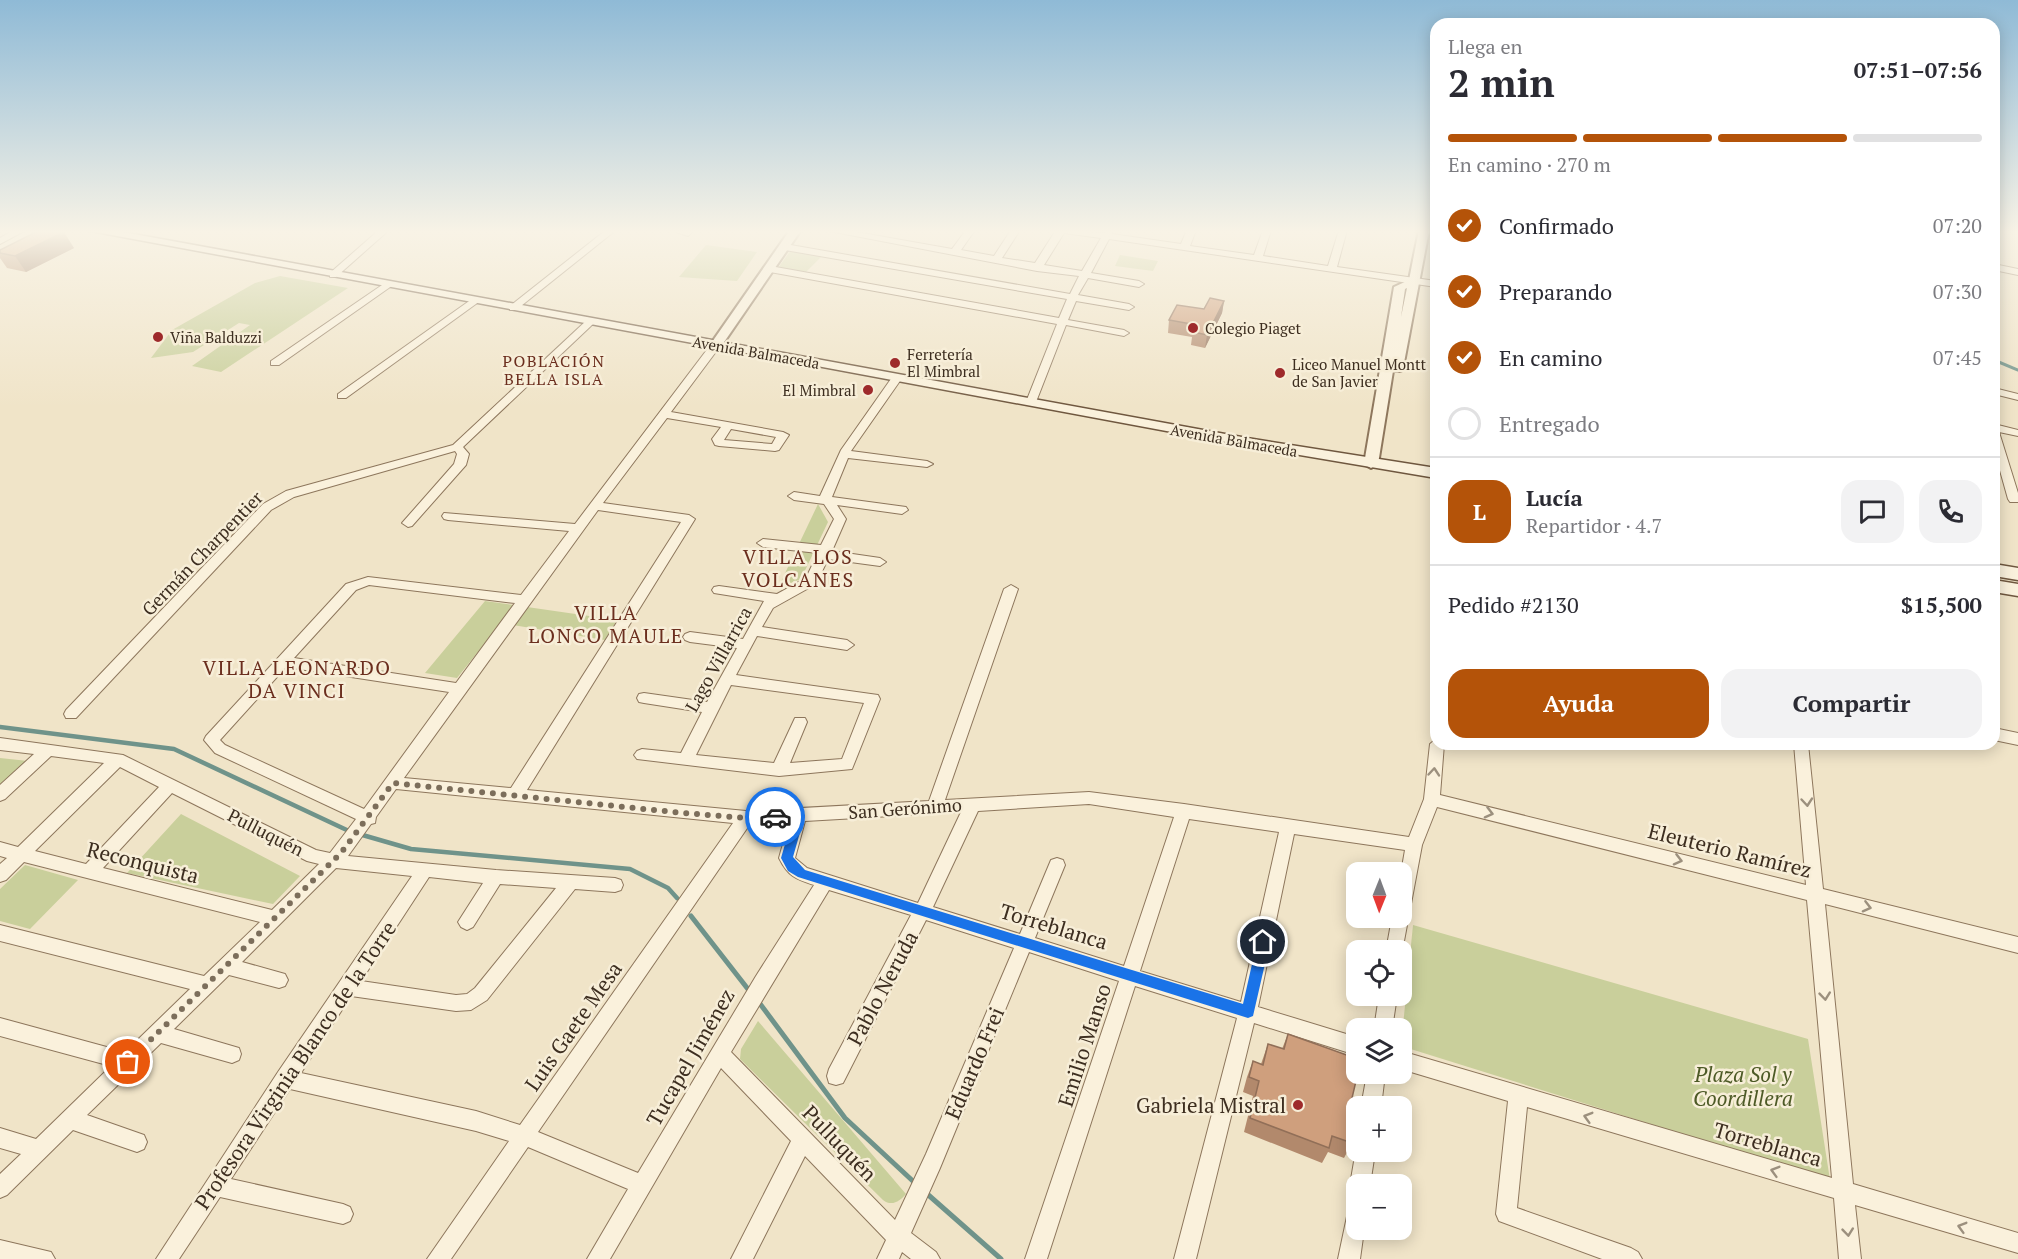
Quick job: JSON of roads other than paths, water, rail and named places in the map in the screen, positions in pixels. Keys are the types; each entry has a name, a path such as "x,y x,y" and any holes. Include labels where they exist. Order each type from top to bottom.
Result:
{"main road":[{"name":"Avenida Balmaceda","path":"408,289 1031,402 1371,460 1430,474"},
{"path":"2000,571 2018,574"},
{"path":"2000,587 2018,590"}],"street":[{"path":"275,363 383,289"},
{"path":"513,308 537,289"},
{"path":"0,1188 351,841 524,600 716,345 755,289"},
{"path":"882,289 1124,333"},
{"path":"1020,289 1129,307"},
{"path":"1031,402 1077,289"},
{"path":"1371,460 1381,397 1394,378 1414,289"},
{"path":"342,396 475,301"},
{"path":"408,523 460,465 463,454 457,447 590,322"},
{"path":"828,501 826,496 829,484 845,454 897,378"},
{"path":"2000,392 2018,397"},
{"path":"664,414 728,425 783,435 775,448 719,443 718,439 728,425"},
{"path":"2000,428 2018,433"},
{"name":"Germán Charpentier","path":"71,714 267,507 290,494 457,447"},
{"path":"2000,452 2014,499"},
{"path":"845,454 927,464"},
{"path":"794,496 902,510"},
{"name":"Lago Villarrica","path":"686,759 711,708 768,605 811,581 840,519 828,501"},
{"path":"515,796 689,519 595,506"},
{"path":"448,516 578,528"},
{"path":"762,543 880,562"},
{"path":"366,821 212,744 211,740 351,587 368,581 524,600"},
{"path":"935,806 1011,589"},
{"path":"718,590 778,599"},
{"path":"754,631 848,645"},
{"path":"690,637 746,644"},
{"path":"284,662 461,689"},
{"path":"642,755 779,770 847,765 873,699 727,679"},
{"path":"644,698 711,708"},
{"path":"779,770 800,722"},
{"path":"2000,735 2018,739"},
{"name":"Pulluquén","path":"2,746 49,749 118,759 313,856 333,861 496,877 615,885"},
{"path":"0,795 49,749"},
{"path":"1397,940 1414,845 1432,799 1436,750"},
{"path":"1802,750 1850,1259"},
{"path":"0,875 118,759"},
{"name":"San Gerónimo","path":"393,783 746,818 1089,798 1414,845"},
{"path":"90,871 171,784"},
{"name":"Eleuterio Ramírez","path":"1432,799 2018,945"},
{"name":"Pablo Neruda","path":"836,1076 922,910 973,804"},
{"name":"Emilio Manso","path":"1036,1259 1184,810"},
{"name":"Torreblanca","path":"799,815 787,852 789,863 802,874 1346,1043"},
{"name":"Luis Gaete Mesa","path":"438,1259 746,818"},
{"path":"1185,1259 1248,1011 1288,826"},
{"name":"Reconquista","path":"0,849 275,918"},
{"name":"Eduardo Frei","path":"888,1259 933,1161 1057,865"},
{"name":"Profesora Virginia Blanco de la Torre","path":"167,1259 424,870"},
{"path":"467,922 496,877"},
{"name":"Tucapel Jiménez","path":"598,1259 721,1055 762,982 826,880"},
{"path":"346,987 456,1003 471,1002 481,994 570,882"},
{"path":"0,933 206,985"},
{"path":"225,966 279,980"},
{"path":"0,1027 128,1062"},
{"path":"157,1033 232,1053"},
{"name":"Pulluquén","path":"721,1055 897,1236 929,1259"},
{"name":"Torreblanca","path":"1412,1063 1518,1097 2018,1243"},
{"path":"285,1079 450,1113 524,1136 642,1185"},
{"path":"1518,1097 1506,1214 1631,1259"},
{"path":"69,1119 137,1142"},
{"path":"0,1138 38,1149"},
{"path":"742,1259 803,1139"},
{"path":"215,1186 343,1214"},
{"path":"1349,1259 1352,1240"},
{"path":"0,1250 44,1259"}],"waterway":[{"path":"2000,362 2018,370"},
{"path":"0,727 174,749 351,832"},
{"path":"359,834 411,849 630,869 668,888 677,898"},
{"path":"691,916 751,993"},
{"path":"758,1001 845,1118 915,1183"},
{"path":"925,1192 1001,1259"}],"place":[{"name":"Colegio Piaget","path":"1193,328"},
{"name":"Viña Balduzzi","path":"158,337"},
{"name":"Ferretería El Mimbral","path":"895,363"},
{"name":"Liceo Manuel Montt de San Javier","path":"1280,373"},
{"name":"El Mimbral","path":"868,390"},
{"name":"Gabriela Mistral","path":"1298,1105"}],"district":[{"name":"POBLACIÓN BELLA ISLA","path":"554,370"},
{"name":"VILLA LOS VOLCANES","path":"798,568"},
{"name":"VILLA LONCO MAULE","path":"606,624"},
{"name":"VILLA LEONARDO DA VINCI","path":"297,678"}],"park label":[{"name":"Plaza Sol y Coordillera","path":"1743,1086"}]}
